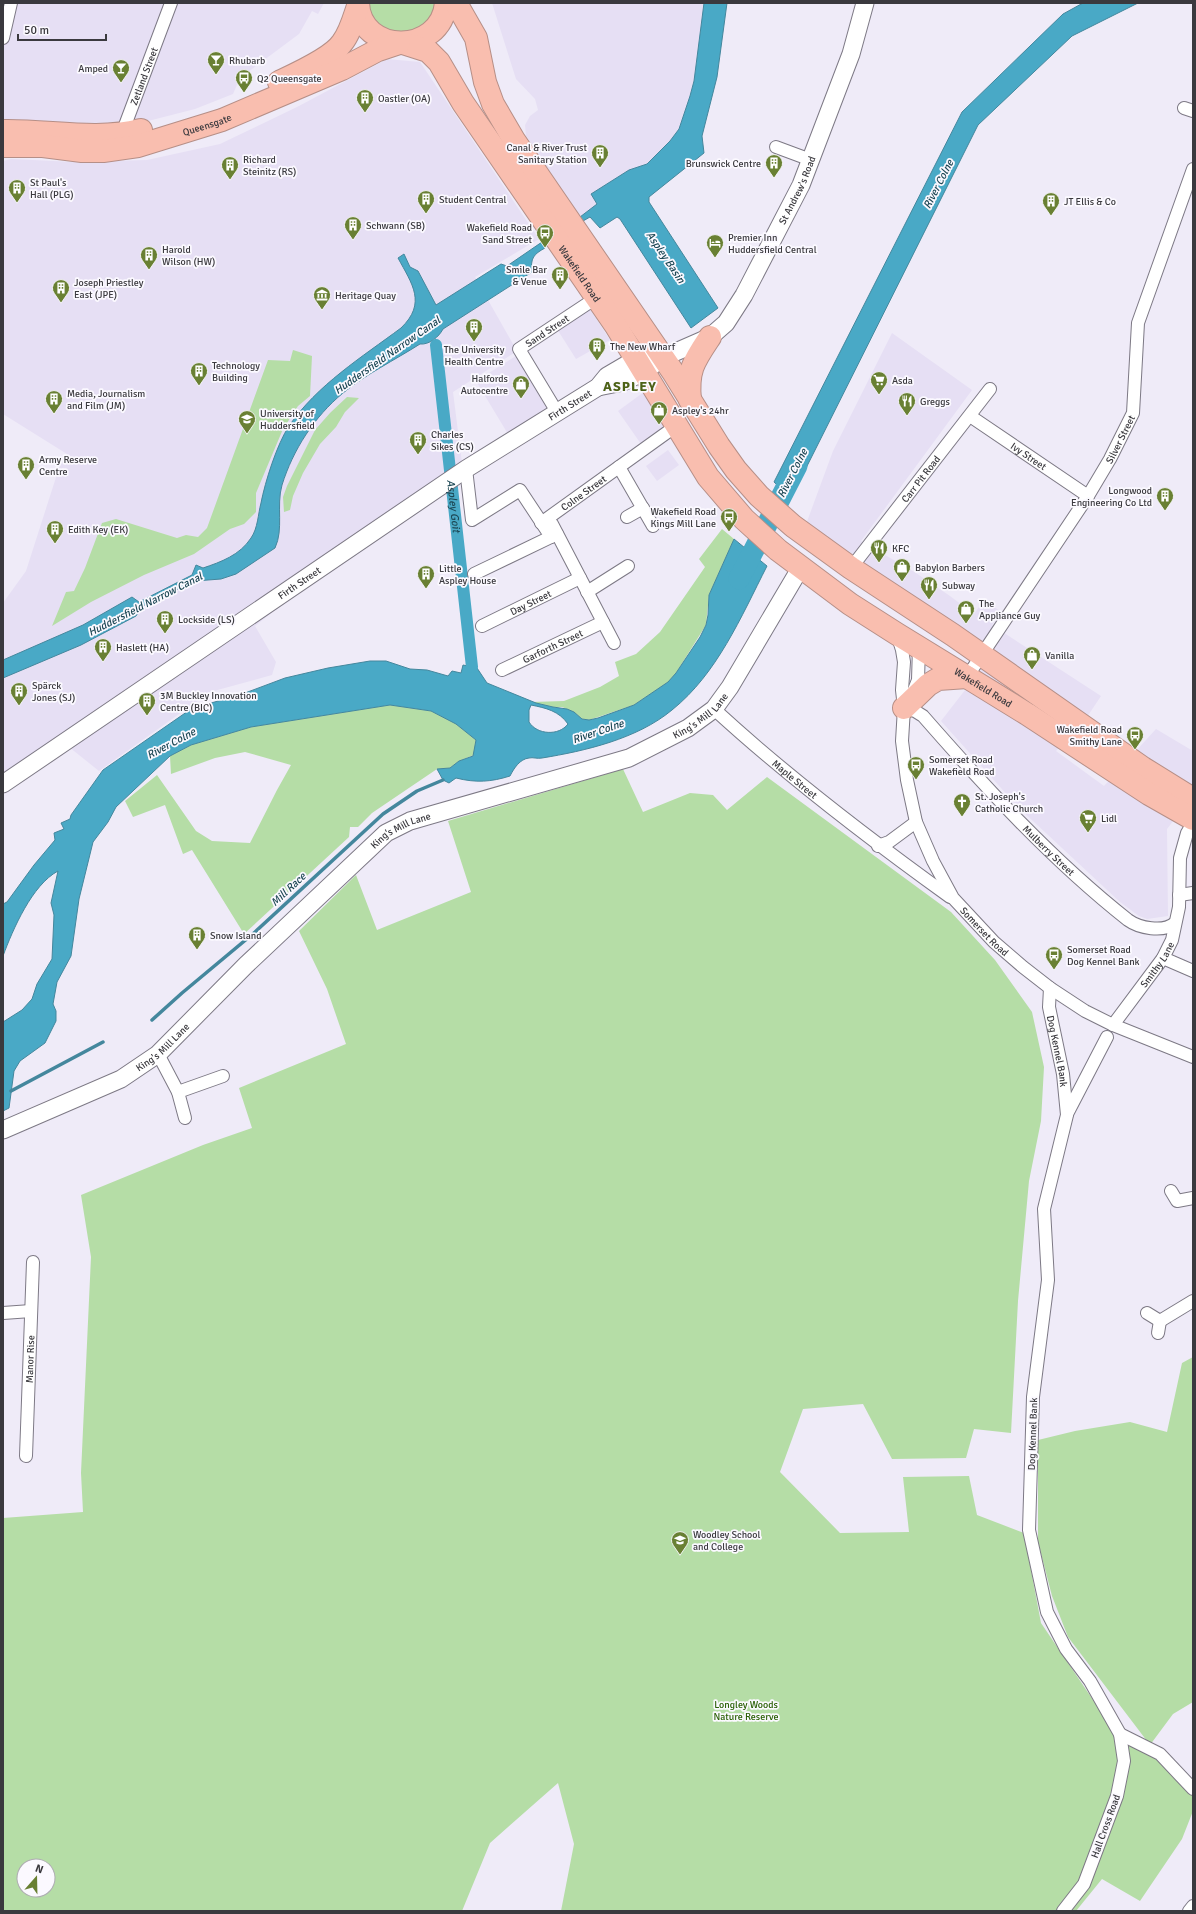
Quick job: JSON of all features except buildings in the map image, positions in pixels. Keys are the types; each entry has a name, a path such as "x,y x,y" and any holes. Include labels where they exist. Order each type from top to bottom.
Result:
{"highway":[{"name":"Queensgate","path":"3,131 29,130 89,136 138,146 222,120 335,72 378,50 401,43 414,42 430,33 444,15 446,3"},
{"name":"Wakefield Road","path":"456,3 476,38 485,82 493,104 514,140 736,470 759,496 793,526 855,563"},
{"path":"469,3 476,38"},
{"name":"Queensgate","path":"3,146 43,146 82,151 119,142 277,83 299,72 340,46 352,24 358,5"},
{"name":"Wakefield Road","path":"358,5 361,16 371,31 380,37 428,52 439,62 463,103 596,298 640,366 708,477 744,519 778,550 845,600 897,634 1028,714 1149,794 1193,819"},
{"path":"690,400 689,390 691,368 710,337"},
{"path":"855,563 861,588 910,622 917,632 918,647"},
{"path":"855,563 982,656 1137,764 1193,799"},
{"path":"904,708 928,685 938,679 967,677"}],"main road":[{"name":"St Andrew's Road","path":"662,358 710,337 726,323 744,295 801,185 850,54 864,3"},
{"name":"Firth Street","path":"3,784 463,471 598,386 623,382 640,366 662,358"},
{"name":"King's Mill Lane","path":"3,1130 121,1079 158,1054 246,965 391,830 410,821 629,758 688,728 714,709 730,687 801,567"}],"street":[{"path":"3,38 11,3"},
{"name":"Zetland Street","path":"119,142 171,3"},
{"path":"776,147 810,160"},
{"name":"Silver Street","path":"967,677 1088,496 1110,459 1133,413 1138,323 1193,169"},
{"name":"Sand Street","path":"557,412 519,349 596,298"},
{"name":"Carr Pit Road","path":"855,563 990,389"},
{"name":"Ivy Street","path":"970,416 1088,496"},
{"name":"Colne Street","path":"545,520 676,426"},
{"path":"619,468 654,526"},
{"path":"463,471 470,525 520,490 545,520 580,578 614,643"},
{"path":"627,517 643,508"},
{"path":"474,574 554,536"},
{"path":"587,592 628,566"},
{"name":"Day Street","path":"482,626 580,578"},
{"name":"Garforth Street","path":"502,670 603,622"},
{"name":"Somerset Road","path":"897,634 904,662 902,690 904,708 902,741 907,780 916,822 933,861 953,898 994,942 1050,988 1085,1011 1113,1025 1193,1057"},
{"name":"Somerset Road","path":"904,708 914,693 918,680 918,647"},
{"name":"Mulberry Street","path":"904,708 915,711 923,716 967,766 1070,872 1123,916 1135,925 1148,927 1166,928 1175,923"},
{"name":"Maple Street","path":"714,709 770,760 878,846 953,898"},
{"path":"878,846 889,842 916,822"},
{"name":"Smithy Lane","path":"1113,1025 1163,958 1172,940 1175,923 1178,918 1180,858 1187,833 1193,823"},
{"path":"1179,895 1193,894"},
{"path":"1163,958 1193,971"},
{"name":"Dog Kennel Bank","path":"1050,988 1049,1007 1063,1074 1067,1115"},
{"name":"Dog Kennel Bank","path":"1107,1037 1067,1115 1044,1209 1048,1280 1033,1397 1029,1530 1047,1612 1066,1649 1090,1681 1120,1734"},
{"path":"158,1054 178,1092 185,1118"},
{"path":"178,1092 223,1076"},
{"path":"1173,1201 1193,1198"},
{"name":"Manor Rise","path":"26,1456 33,1262"},
{"path":"1147,1313 1159,1327 1193,1302"},
{"path":"3,1313 31,1311"},
{"path":"1120,1734 1160,1754 1193,1789"},
{"name":"Hall Cross Road","path":"1062,1911 1084,1884 1117,1796 1124,1760 1120,1734"},
{"path":"1190,1911 1193,1906"}],"shaded area":[{"path":"3,3 324,3 318,14 312,11 299,34 240,78 233,94 195,109 109,131 3,122"},
{"path":"492,3 704,3 694,81 679,129 670,141 647,164 591,194 597,204 580,217 526,136 525,125 530,116 538,110 535,99 516,79"},
{"name":"University of Huddersfield","path":"387,59 420,62 539,239 475,277 517,351 453,392 462,463 255,626 276,662 272,675 210,692 99,771 59,739 3,773 3,603 26,571 59,468 67,454 3,414 3,161 11,159 75,162 147,160 220,144 299,106"},
{"path":"590,309 610,340 576,359 557,329"},
{"path":"892,333 972,390 861,541 916,573 974,614 984,600 1000,611 992,625 1101,696 1087,717 1056,751 1104,786 1156,729 1193,751 1193,795 1167,829 1168,916 1147,919 1139,916 1120,902 1019,808 941,721 993,654 805,527 833,451"},
{"path":"519,354 550,409 508,434 476,381"},
{"path":"644,392 666,426 641,444 618,411"},
{"path":"668,450 679,465 657,481 646,466"}],"green space":[{"path":"367,3 439,3 429,24 407,34 384,30 373,19"},
{"path":"293,350 312,356 310,396 298,406 283,429 256,493 256,512 244,524 230,529 194,554 144,575 91,602 52,626 66,592 74,591 85,568 102,523 116,519 177,538 186,535 198,537 207,528 268,360 290,361"},
{"path":"347,397 359,398 345,412 336,427 320,444 303,473 293,496 290,510 284,512 283,497 287,486 315,430"},
{"path":"722,529 734,539 709,595 706,625 676,673 668,682 634,705 589,720 582,719 574,712 562,707 553,707 531,702 564,701 600,687 619,676 615,662 636,654 660,632 705,567 699,559"},
{"path":"390,705 431,711 456,724 476,740 474,755 459,761 450,768 437,769 372,813 358,827 350,827 349,837 244,934 192,850 183,854 165,805 133,817 125,801 157,775 196,831 212,841 250,843 291,765 245,752 215,758 171,774 170,756 191,745 251,727"},
{"name":"Longley Woods Nature Reserve","path":"623,769 643,812 690,793 713,795 727,810 767,777 951,912 995,960 1032,1012 1044,1067 1041,1121 1029,1181 1018,1301 1011,1433 974,1429 966,1458 892,1459 863,1404 803,1409 780,1472 840,1533 909,1532 903,1477 969,1476 977,1515 1024,1533 1041,1623 1110,1725 1157,1755 1193,1794 1193,1811 1182,1839 1140,1901 1102,1879 1076,1911 561,1911 574,1844 558,1783 490,1843 462,1911 3,1911 3,1518 83,1512 81,1473 91,1257 81,1195 203,1145 252,1128 239,1088 346,1044 327,989 299,931 356,875 377,930 471,892 448,821"},
{"path":"1193,1357 1193,1702 1173,1714 1150,1745 1068,1637 1052,1596 1038,1542 1038,1440 1075,1431 1130,1422 1167,1432 1182,1363"}],"water":[{"name":"Aspley Basin","path":"704,3 727,3 717,77 702,136 704,153 649,197 649,202 718,308 691,328 620,219 617,217 600,228 590,217 583,221 580,217 597,204 591,194 629,170 647,164 670,141 679,129 694,81"},
{"path":"1083,3 1138,3 1072,36 978,125 791,498 774,482 962,112 1063,14"},
{"name":"Huddersfield Narrow Canal","path":"542,242 545,248 538,252 532,260 532,272 443,329 433,340 420,344 361,380 333,402 314,423 298,447 282,485 280,493 280,525 278,541 275,548 236,574 221,579 195,581 141,607 136,616 81,645 3,678 3,660 83,625 132,597 139,602 192,575 196,565 203,568 217,563 230,557 247,544 258,521 268,474 280,443 289,426 300,411 326,385 341,372 401,328 409,319 415,302 414,293 408,276 398,258 404,254 410,267 418,271 436,305 501,264 507,266"},
{"path":"734,539 767,566 727,644 715,662 688,696 672,710 643,729 610,742 576,752 523,760 513,770 510,776 496,780 483,781 470,781 456,778 449,783 443,780 437,769 450,768 459,761 473,756 476,740 456,724 431,711 390,705 251,727 191,745 170,756 116,807 108,822 93,842 79,899 71,956 57,982 53,1004 56,1011 56,1021 45,1043 20,1061 14,1071 9,1108 3,1111 3,1022 22,1010 32,999 37,984 52,959 54,915 51,903 58,871 40,886 24,909 3,956 3,904 7,902 34,865 55,840 54,833 64,829 61,823 70,819 71,815 103,770 191,709 245,693 285,678 328,668 370,661 386,661 410,669 427,670 448,676 452,671 461,673 463,665 477,668 487,683 536,703 567,709 574,712 582,719 589,720 598,718 634,705 668,682 676,673 700,637 706,625 709,595","holes":["531,705 556,713 568,724 559,731 542,732 529,722 529,710"]}],"waterway":[{"name":"Aspley Goit","path":"436,345 472,667"},
{"name":"River Colne","path":"739,579 797,466"},
{"name":"Mill Race","path":"152,1020 255,932 383,814 417,791 443,780"},
{"name":"Mill Race","path":"11,1091 103,1042"}],"place":[{"name":"Rhubarb","path":"216,75"},
{"name":"Amped","path":"121,83"},
{"name":"Q2 Queensgate","path":"244,93"},
{"name":"Oastler (OA)","path":"365,113"},
{"name":"Canal & River Trust Sanitary Station","path":"600,168"},
{"name":"Brunswick Centre","path":"774,178"},
{"name":"Richard Steinitz (RS)","path":"230,180"},
{"name":"St Paul's Hall (PLG)","path":"17,203"},
{"name":"Student Central","path":"426,214"},
{"name":"JT Ellis & Co","path":"1051,216"},
{"name":"Schwann (SB)","path":"353,240"},
{"name":"Wakefield Road Sand Street","path":"545,248"},
{"name":"Premier Inn Huddersfield Central","path":"715,258"},
{"name":"Harold Wilson (HW)","path":"149,270"},
{"name":"Smile Bar & Venue","path":"560,290"},
{"name":"Joseph Priestley East (JPE)","path":"61,303"},
{"name":"Heritage Quay","path":"322,310"},
{"name":"The University Health Centre","path":"474,342"},
{"name":"The New Wharf","path":"597,361"},
{"name":"Technology Building","path":"199,386"},
{"name":"Asda","path":"879,395"},
{"name":"Halfords Autocentre","path":"521,399"},
{"name":"Media, Journalism and Film (JM)","path":"54,414"},
{"name":"Greggs","path":"907,416"},
{"name":"Aspley's 24hr","path":"659,425"},
{"name":"University of Huddersfield","path":"247,434"},
{"name":"Charles Sikes (CS)","path":"418,455"},
{"name":"Army Reserve Centre","path":"26,480"},
{"name":"Longwood Engineering Co Ltd","path":"1165,511"},
{"name":"Wakefield Road Kings Mill Lane","path":"729,532"},
{"name":"Edith Key (EK)","path":"55,544"},
{"name":"KFC","path":"879,563"},
{"name":"Babylon Barbers","path":"902,582"},
{"name":"Little Aspley House","path":"426,589"},
{"name":"Subway","path":"929,600"},
{"name":"The Appliance Guy","path":"966,624"},
{"name":"Lockside (LS)","path":"165,634"},
{"name":"Haslett (HA)","path":"103,662"},
{"name":"Vanilla","path":"1032,670"},
{"name":"Spärck Jones (SJ)","path":"19,706"},
{"name":"3M Buckley Innovation Centre (BIC)","path":"147,716"},
{"name":"Wakefield Road Smithy Lane","path":"1135,750"},
{"name":"Somerset Road Wakefield Road","path":"916,780"},
{"name":"St. Joseph's Catholic Church","path":"962,817"},
{"name":"Lidl","path":"1088,833"},
{"name":"Snow Island","path":"197,950"},
{"name":"Somerset Road Dog Kennel Bank","path":"1054,970"},
{"name":"Woodley School and College","path":"680,1555"}],"district":[{"name":"ASPLEY","path":"630,386"}]}
